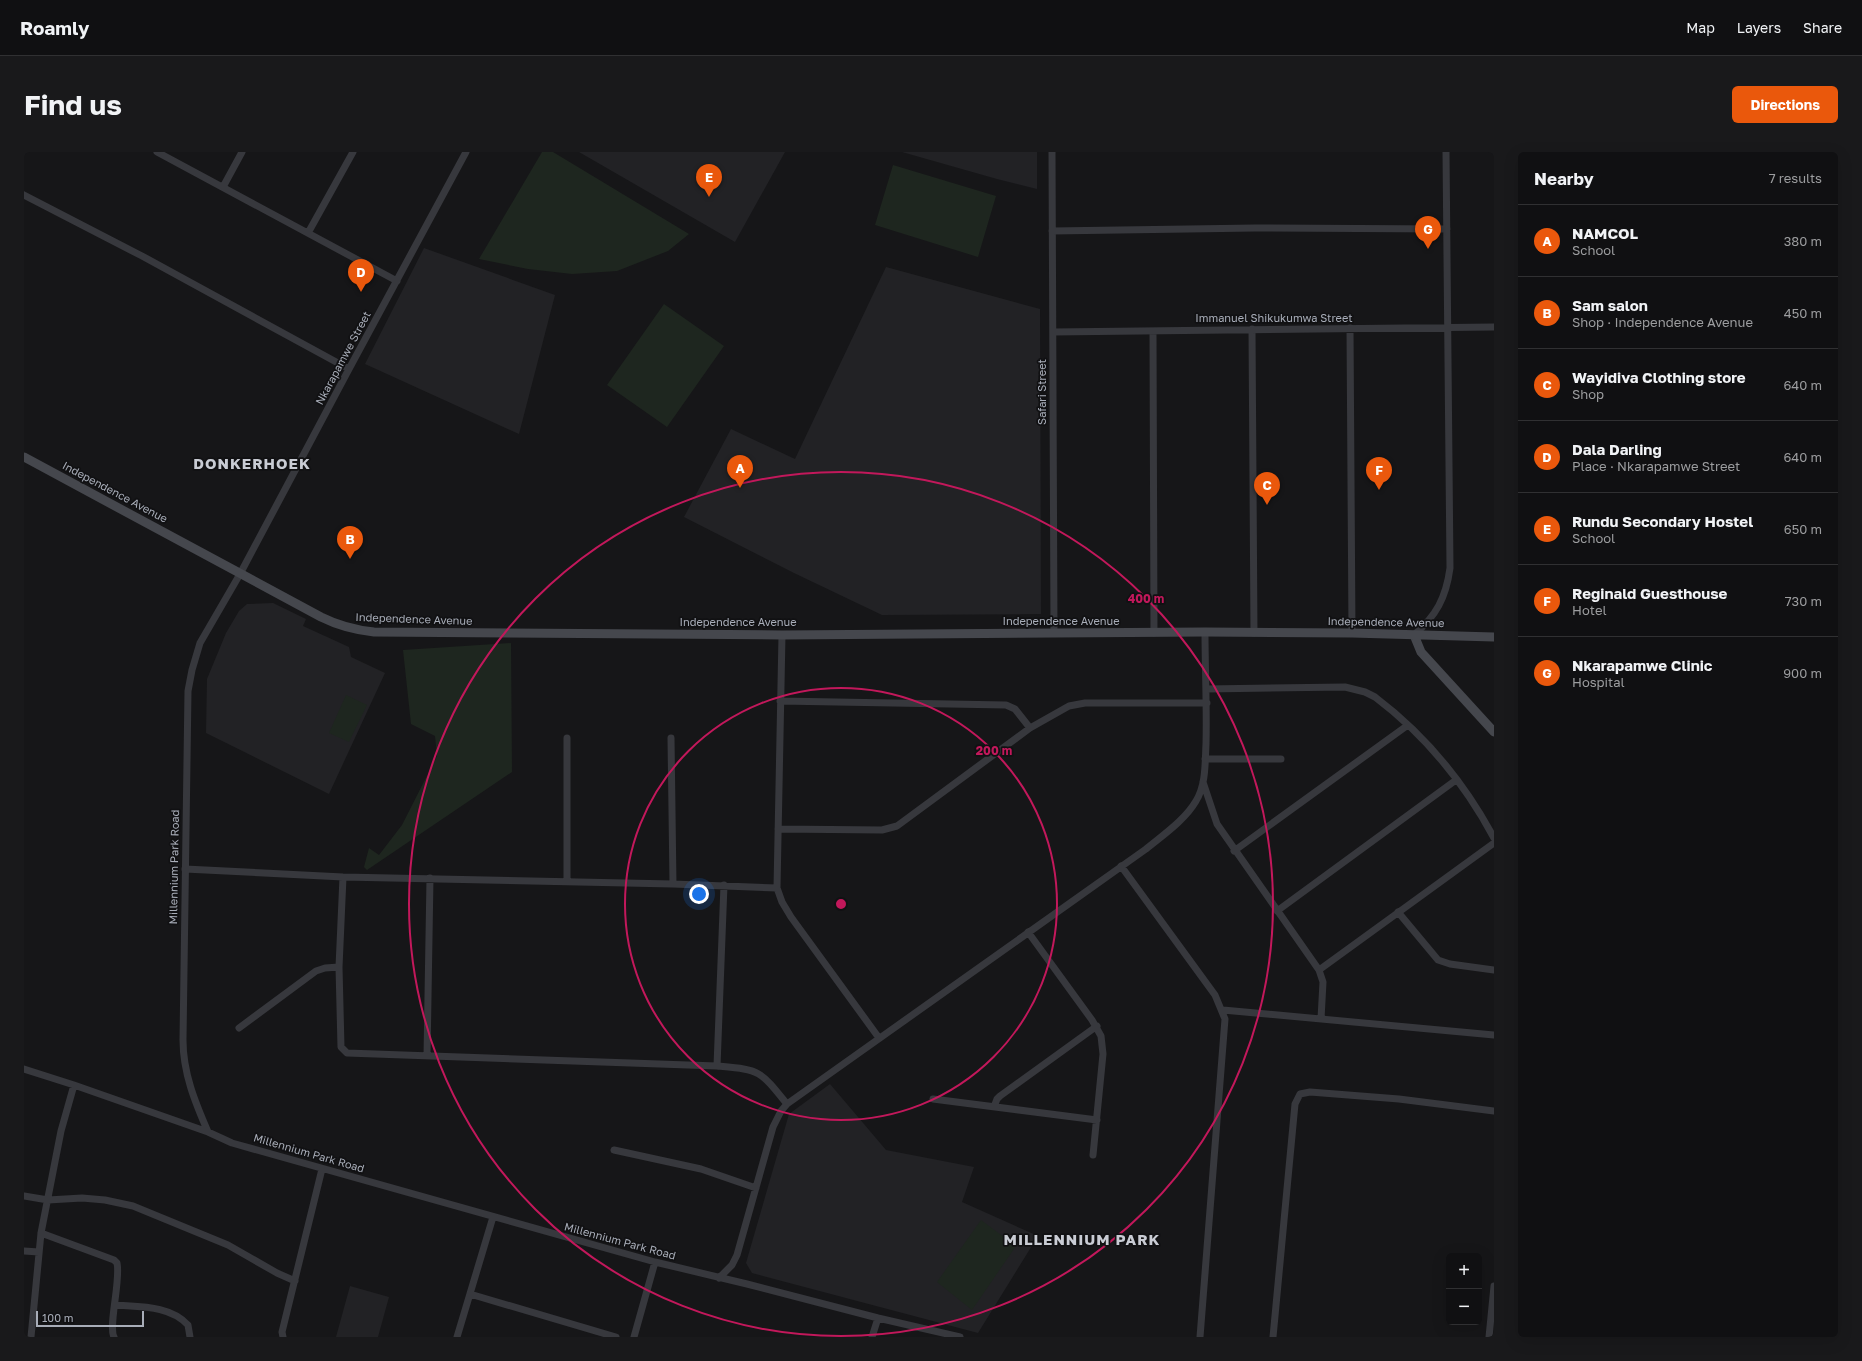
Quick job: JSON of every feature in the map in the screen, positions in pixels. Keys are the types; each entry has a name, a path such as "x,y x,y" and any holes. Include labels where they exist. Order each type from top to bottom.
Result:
{"street":[{"path":"157,152 397,281"},
{"path":"223,187 242,152"},
{"path":"308,233 353,152"},
{"name":"Nkarapamwe Street","path":"240,574 348,369 466,152"},
{"name":"Safari Street","path":"1052,152 1054,632"},
{"path":"1446,152 1450,568 1446,588 1439,606 1428,622 1414,635 1421,652 1494,732"},
{"path":"24,195 230,303 348,369"},
{"path":"1052,231 1255,228 1447,229"},
{"name":"Immanuel Shikukumwa Street","path":"1053,332 1350,328 1447,329 1494,327"},
{"path":"1350,328 1352,633"},
{"path":"1252,329 1254,633"},
{"path":"1153,331 1154,633"},
{"name":"Independence Avenue","path":"24,457 334,624 354,630 374,632 505,634 782,635 1205,632 1352,633 1494,637"},
{"name":"Millennium Park Road","path":"240,574 200,643 192,670 188,691 183,1057 189,1083 208,1132 232,1143 655,1262 960,1337"},
{"path":"719,1278 732,1265 737,1256 776,1119 787,1104 1146,849 1185,815 1197,800 1203,782 1205,759 1207,703 1205,632"},
{"path":"782,635 777,888 782,902 791,917 879,1038"},
{"path":"1206,689 1344,687 1355,689 1375,697 1425,740 1478,811 1494,838"},
{"path":"780,701 1006,705 1015,709 1030,728"},
{"path":"778,829 882,830 897,826 1030,728 1062,709 1078,704 1207,703"},
{"path":"1234,851 1408,725"},
{"path":"567,738 567,881"},
{"path":"671,738 673,884"},
{"path":"1205,759 1281,759"},
{"path":"1277,911 1456,780"},
{"path":"1203,782 1216,824 1319,970 1323,988 1321,1019"},
{"path":"1319,970 1494,843"},
{"path":"1121,866 1215,995 1223,1010 1226,1026 1200,1337"},
{"path":"185,869 343,877 567,881 724,885 777,888"},
{"path":"343,877 339,967 342,1049 352,1054 717,1066 746,1069 758,1072 768,1079 787,1104"},
{"path":"427,1056 430,878"},
{"path":"717,1066 724,885"},
{"path":"1398,912 1438,960 1450,964 1494,970"},
{"path":"1028,932 1096,1026 1102,1040 1103,1054 1093,1155"},
{"path":"239,1028 316,971 325,968 339,967"},
{"path":"1223,1010 1494,1035"},
{"path":"994,1107 1000,1096 1096,1026"},
{"path":"24,1069 208,1132"},
{"path":"31,1337 41,1233 61,1132 74,1085"},
{"path":"1273,1337 1295,1104 1300,1094 1310,1092 1399,1099 1494,1111"},
{"path":"933,1100 1097,1120"},
{"path":"614,1150 701,1169 756,1188"},
{"path":"283,1337 282,1332 322,1169"},
{"path":"24,1196 48,1200 82,1198 117,1202 133,1206 228,1245 295,1281"},
{"path":"457,1337 493,1217"},
{"path":"41,1233 115,1261 117,1266 112,1331 114,1337"},
{"path":"24,1251 39,1252"},
{"path":"634,1337 655,1262"},
{"path":"1489,1337 1494,1286"},
{"path":"470,1294 616,1337"},
{"path":"115,1305 162,1310 171,1313 184,1321 190,1330 190,1337"},
{"path":"872,1337 878,1318"}],"shaded area":[{"path":"542,152 553,152 689,234 668,251 617,271 572,274 528,269 479,259"},
{"path":"579,152 785,152 735,242"},
{"path":"902,152 1037,152 1037,189 997,179"},
{"path":"893,165 996,196 978,257 875,225"},
{"path":"424,248 555,295 519,434 365,364"},
{"path":"886,267 1040,309 1041,614 882,615 794,573 684,517 731,429 795,459"},
{"path":"664,304 724,346 667,427 607,385"},
{"path":"273,603 306,619 303,626 349,647 351,657 385,673 329,794 206,733 207,679 226,633 239,611 247,604"},
{"path":"511,643 512,772 367,870 364,867 369,848 379,855 402,825 437,756 435,736 411,724 403,650"},
{"path":"346,695 367,705 349,742 329,733"},
{"path":"830,1084 886,1150 974,1167 962,1202 1038,1236 978,1333 752,1273 746,1263 789,1114"},
{"path":"981,1220 1016,1246 972,1310 937,1282"},
{"path":"350,1286 389,1297 378,1337 336,1337"}],"place":[{"name":"Rundu Secondary Hostel","path":"709,197"},
{"name":"Nkarapamwe Clinic","path":"1428,249"},
{"name":"Dala Darling","path":"361,292"},
{"name":"NAMCOL","path":"740,488"},
{"name":"Reginald Guesthouse","path":"1379,490"},
{"name":"Wayidiva Clothing store","path":"1267,505"},
{"name":"Sam salon","path":"350,559"}],"district":[{"name":"DONKERHOEK","path":"252,464"},
{"name":"MILLENNIUM PARK","path":"1082,1240"}]}
